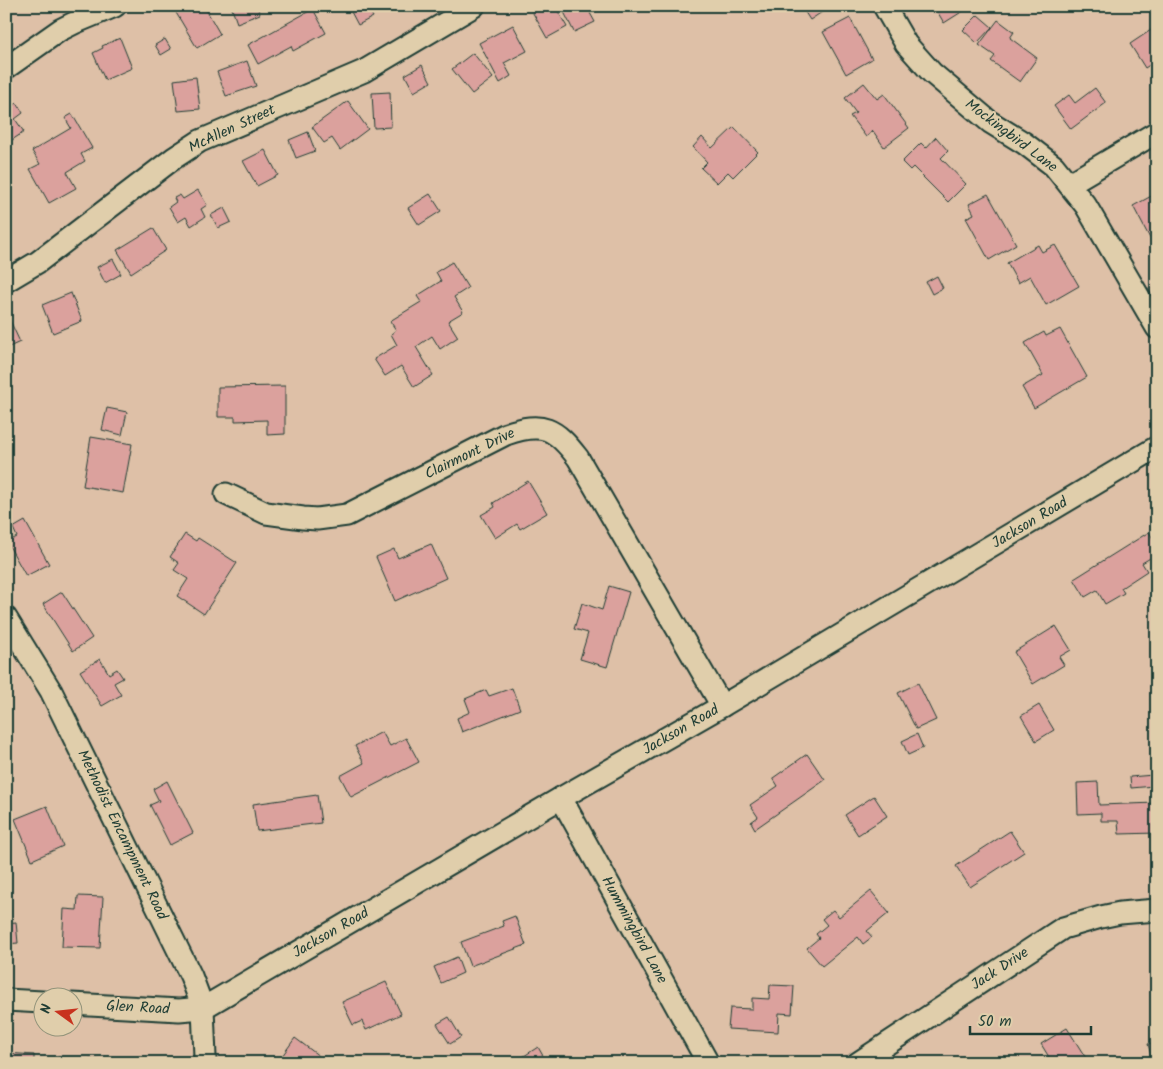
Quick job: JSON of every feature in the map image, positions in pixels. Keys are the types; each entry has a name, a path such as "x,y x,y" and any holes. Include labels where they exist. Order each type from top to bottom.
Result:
{"street":[{"path":"6,68 60,30 115,6"},
{"name":"McAllen Street","path":"6,281 38,262 200,140 364,71 474,6"},
{"name":"Mockingbird Lane","path":"884,6 906,44 932,73 990,122 1024,143 1054,166 1070,184 1086,206 1157,328"},
{"path":"1070,184 1157,132"},
{"name":"Clairmont Drive","path":"226,494 266,514 303,518 347,515 506,434 529,428 540,428 550,431 566,442 578,458 722,706"},
{"name":"Jackson Road","path":"203,1008 722,706 1157,447"},
{"name":"Methodist Encampment Road","path":"6,618 51,691 191,976 203,1008 204,1063"},
{"name":"Hummingbird Lane","path":"561,798 708,1063"},
{"name":"Jack Drive","path":"858,1063 1063,928 1110,915 1157,910"},
{"path":"6,1000 32,1001"},
{"name":"Glen Road","path":"82,1005 179,1010 203,1008"}],"building":[{"path":"182,6 204,6 220,34 197,48 175,11"},
{"path":"231,6 257,6 260,14 237,23"},
{"path":"348,6 367,6 373,17 358,25"},
{"path":"529,6 555,6 567,27 547,38"},
{"path":"561,6 603,7 590,13 595,22 574,32"},
{"path":"801,6 831,6 810,20"},
{"path":"934,6 971,6 944,23"},
{"path":"313,9 326,33 293,51 291,46 258,64 248,45"},
{"path":"978,15 992,27 977,43 963,30"},
{"path":"850,18 872,59 846,74 823,32"},
{"path":"998,20 1014,32 1010,38 1037,58 1020,82 991,61 995,56 979,45"},
{"path":"513,25 527,51 504,63 511,76 500,83 479,43"},
{"path":"1154,28 1157,33 1157,73 1151,64 1145,68 1130,44"},
{"path":"120,38 132,68 105,80 93,53 103,48 102,46"},
{"path":"165,39 171,49 161,55 155,45"},
{"path":"473,53 493,78 472,94 452,69"},
{"path":"247,61 256,86 226,96 217,72"},
{"path":"422,65 431,82 414,92 405,75"},
{"path":"196,77 200,109 178,111 174,80"},
{"path":"864,83 877,99 884,94 909,128 884,147 873,131 866,137 850,116 856,113 845,98"},
{"path":"1095,88 1106,103 1071,129 1054,106 1069,95 1075,103"},
{"path":"390,92 391,127 374,128 372,93"},
{"path":"348,101 368,129 340,150 332,138 324,143 312,127"},
{"path":"17,103 23,113 15,119 24,132 9,142 6,138 6,105 9,108"},
{"path":"72,114 92,148 81,154 85,161 67,172 76,188 49,203 30,169 40,164 32,151 71,128 65,118"},
{"path":"734,127 758,152 733,177 728,172 717,183 701,168 707,162 693,147 702,137 712,148"},
{"path":"308,132 315,151 296,158 289,140"},
{"path":"936,137 948,151 941,158 966,184 948,202 913,167 910,170 902,162 921,143 926,148"},
{"path":"265,150 278,175 257,186 243,161"},
{"path":"198,190 207,205 201,209 205,217 191,226 186,217 178,222 169,207 176,202 174,198 180,195 183,199"},
{"path":"1157,193 1157,245 1154,246 1133,206"},
{"path":"430,194 441,211 419,225 408,208"},
{"path":"988,194 1016,244 989,260 966,218 974,214 969,204"},
{"path":"224,208 231,222 218,228 211,215"},
{"path":"153,228 166,250 131,273 117,250"},
{"path":"1038,245 1042,252 1055,245 1079,286 1046,305 1030,276 1018,283 1007,263"},
{"path":"113,259 121,274 105,283 97,267"},
{"path":"452,262 468,288 454,297 463,312 448,321 458,337 440,349 432,336 416,347 433,375 414,387 401,366 385,376 374,359 397,345 391,334 396,330 390,321 421,302 417,296 441,281 436,272"},
{"path":"937,276 943,288 932,294 926,282"},
{"path":"71,293 82,321 53,333 42,305"},
{"path":"6,312 20,342 7,348 6,347"},
{"path":"1060,329 1087,377 1034,408 1022,387 1043,375 1025,343 1044,332 1046,336"},
{"path":"285,386 285,434 267,435 267,420 235,421 235,417 218,417 218,387"},
{"path":"107,408 127,412 122,435 102,430"},
{"path":"91,437 132,444 123,493 83,486"},
{"path":"528,481 547,513 520,529 517,524 495,538 481,515 495,507 493,503"},
{"path":"25,521 49,564 26,576 7,542 17,537 13,528"},
{"path":"1149,532 1157,545 1157,554 1142,563 1147,571 1121,588 1124,593 1105,604 1097,590 1085,597 1074,579"},
{"path":"185,534 196,541 198,538 237,563 204,614 177,596 188,579 174,570 179,563 170,557"},
{"path":"431,544 446,578 395,601 376,557 394,549 398,558"},
{"path":"609,586 629,592 607,667 580,659 588,633 574,629 582,603 602,610"},
{"path":"62,592 92,638 73,651 43,604"},
{"path":"1056,626 1071,650 1059,657 1064,665 1033,684 1014,652"},
{"path":"100,659 109,674 117,669 123,678 114,683 121,695 102,706 80,671"},
{"path":"918,683 936,720 916,729 898,693"},
{"path":"512,688 520,709 462,732 457,718 470,712 465,699 486,690 489,696"},
{"path":"1039,705 1054,730 1036,741 1021,716"},
{"path":"382,732 390,746 406,738 419,762 351,797 340,776 364,763 355,746"},
{"path":"917,734 923,748 908,755 902,741"},
{"path":"807,754 825,780 755,829 751,822 758,817 750,805 778,786 773,778"},
{"path":"1153,775 1154,786 1131,788 1130,777"},
{"path":"167,781 193,833 170,845 150,805 159,801 153,789"},
{"path":"1098,782 1099,805 1157,803 1157,833 1119,834 1118,821 1101,821 1101,813 1078,814 1077,783"},
{"path":"317,795 321,823 257,831 253,804"},
{"path":"874,796 887,816 858,835 845,815"},
{"path":"47,806 63,846 32,860 15,819"},
{"path":"1010,831 1024,852 970,887 956,866"},
{"path":"871,891 889,913 867,931 872,937 863,944 858,937 822,966 807,948 819,938 816,934 827,925 822,919 833,910 839,917"},
{"path":"78,896 103,897 100,948 62,947 64,909 77,910"},
{"path":"515,916 526,945 470,966 461,942 504,926 502,921"},
{"path":"16,922 18,943 6,944 6,923"},
{"path":"457,957 463,973 441,983 434,967"},
{"path":"386,982 401,1014 366,1030 362,1021 353,1025 342,1002"},
{"path":"770,985 794,986 792,1014 779,1013 778,1032 728,1029 730,1008 752,1009 752,998 769,999"},
{"path":"449,1017 461,1037 450,1044 437,1024"},
{"path":"1067,1028 1089,1063 1050,1063 1052,1062 1041,1044"},
{"path":"295,1038 319,1056 314,1063 277,1063"},
{"path":"1157,1041 1157,1063 1153,1063 1148,1044"},
{"path":"538,1047 547,1063 524,1063 521,1058"},
{"path":"6,1053 34,1055 34,1063 6,1063"},
{"path":"58,1057 108,1061 108,1063 58,1063"},
{"path":"52,1058 57,1059 56,1063 51,1063"}]}
